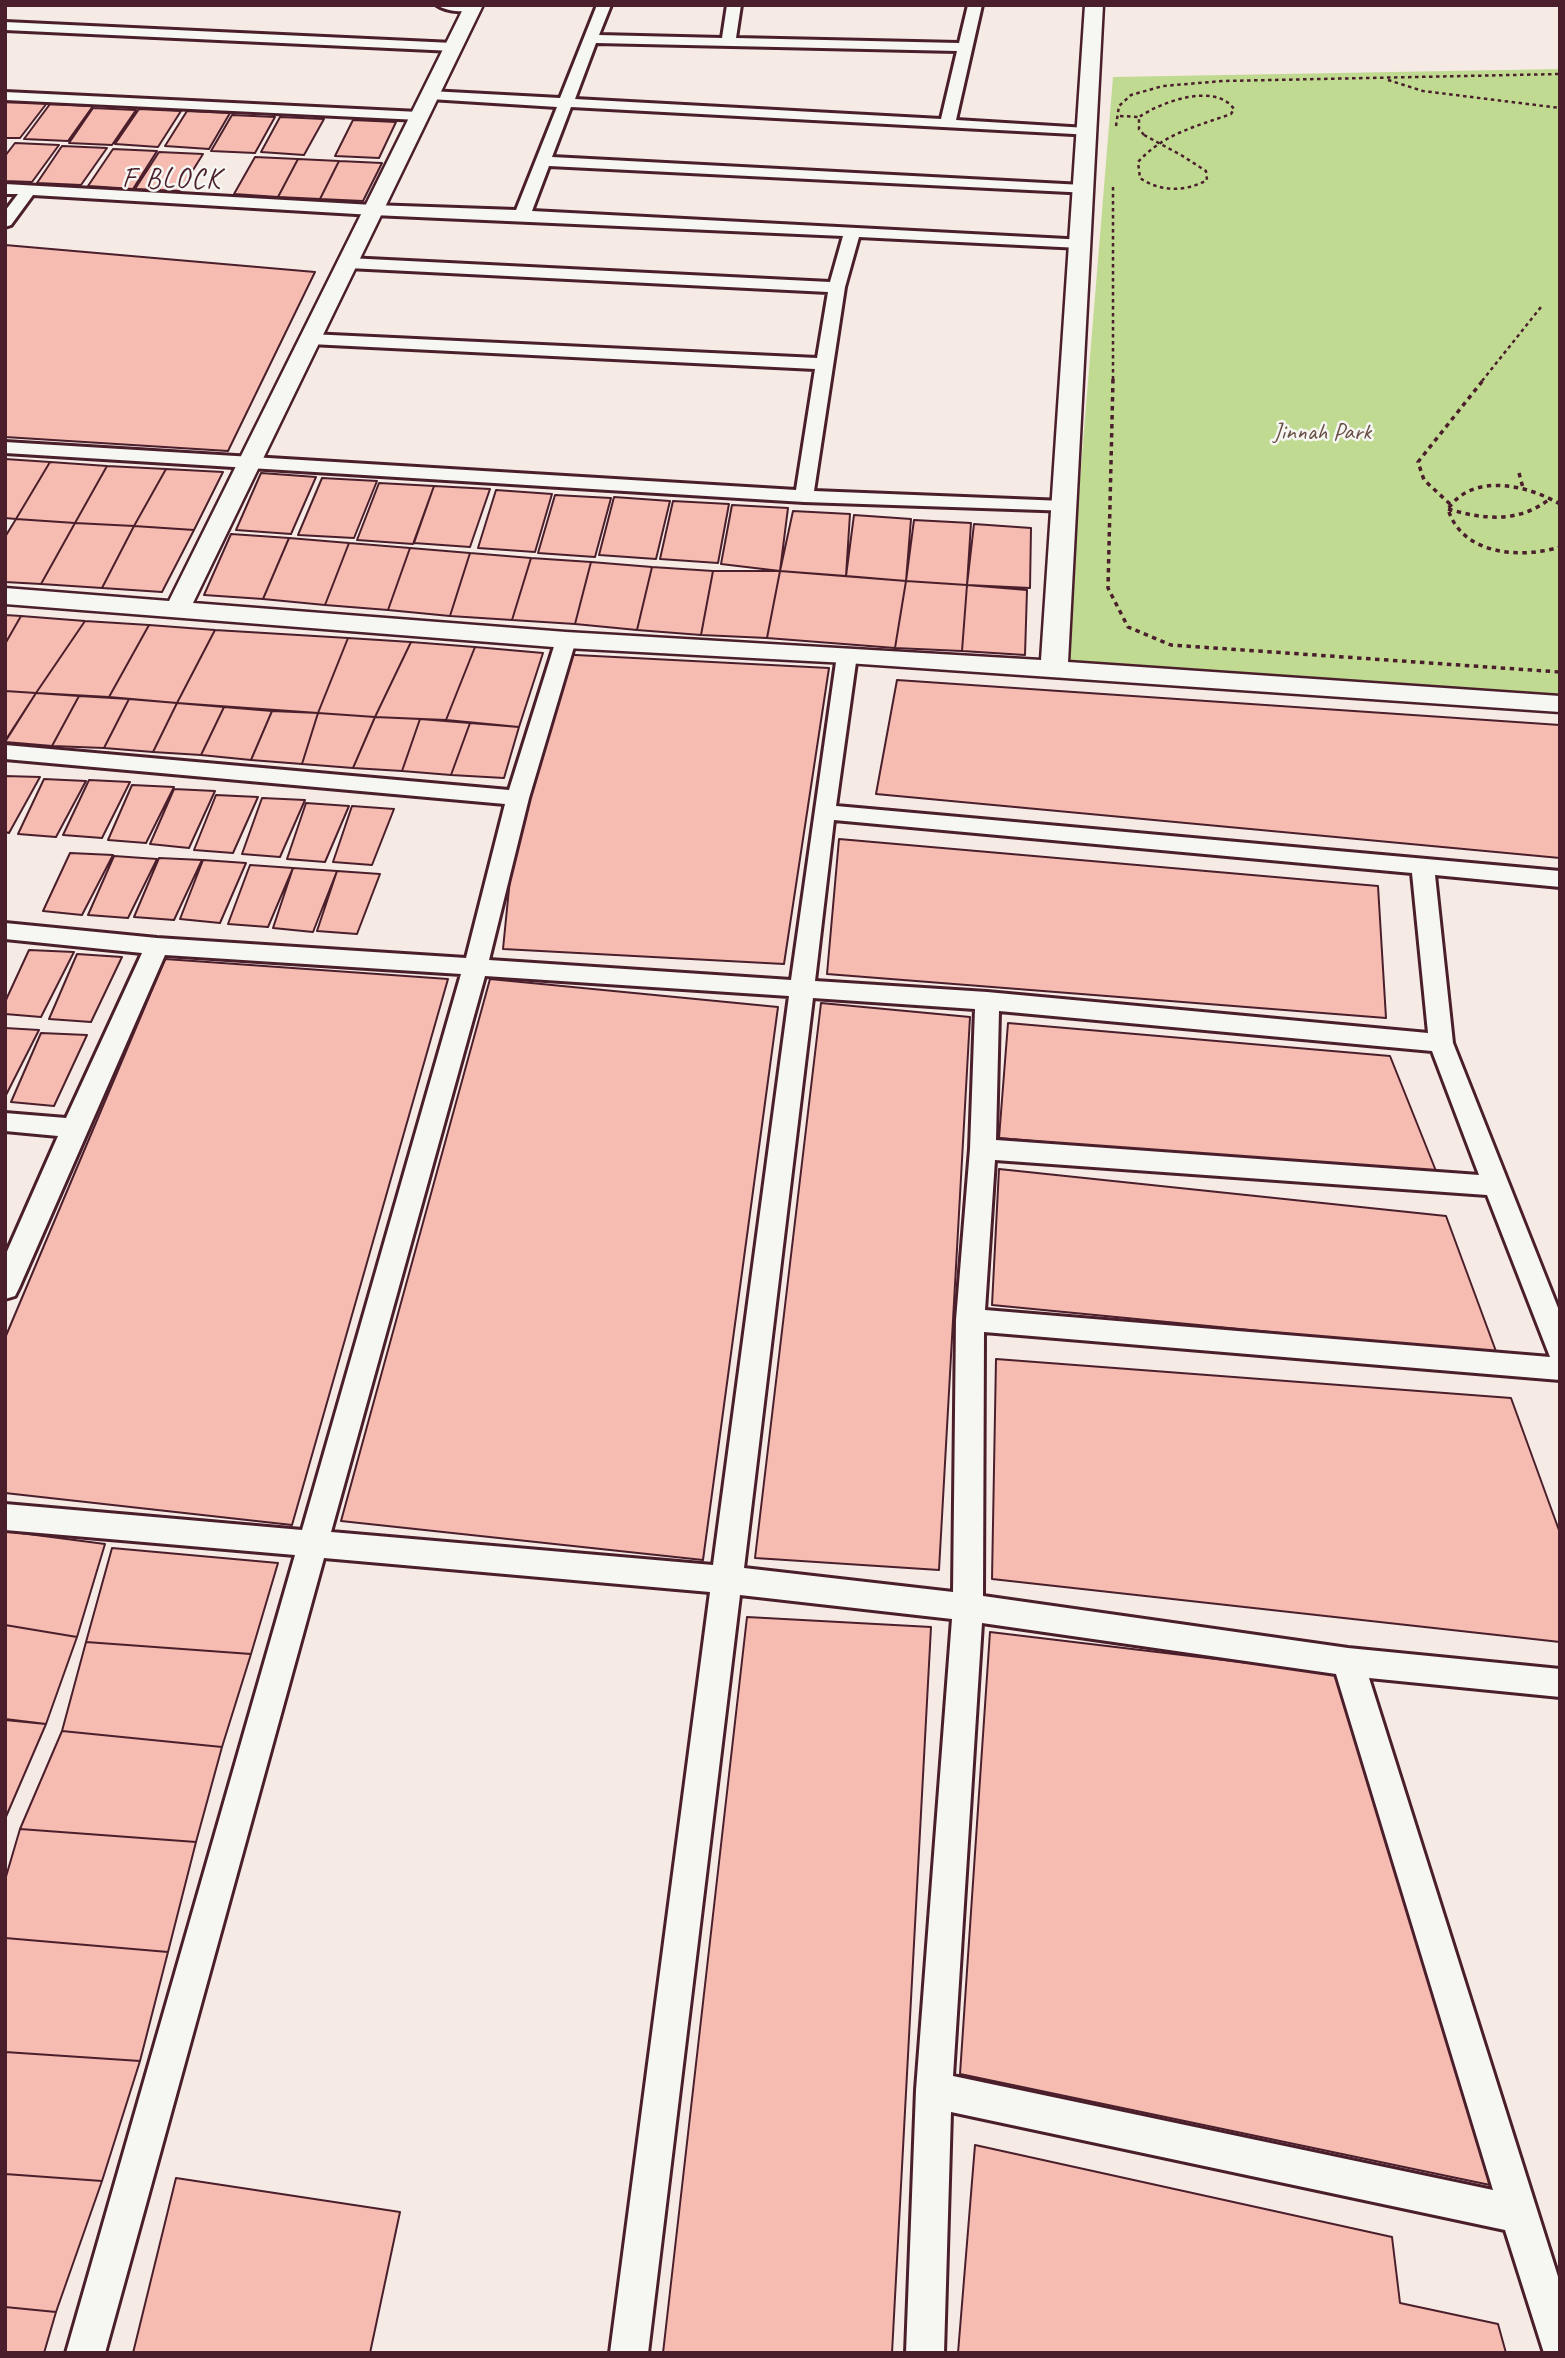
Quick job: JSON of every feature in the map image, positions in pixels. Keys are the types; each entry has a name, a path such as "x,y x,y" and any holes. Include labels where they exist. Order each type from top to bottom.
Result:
{"street":[{"path":"178,608 473,6 444,5"},
{"path":"522,215 604,5"},
{"path":"729,41 734,5"},
{"path":"948,123 975,5"},
{"path":"1054,670 1094,5"},
{"path":"5,26 453,47"},
{"path":"592,39 966,47"},
{"path":"430,95 1087,132"},
{"path":"5,96 419,117"},
{"path":"544,161 1083,190"},
{"path":"5,189 373,210 1080,243"},
{"path":"5,222 29,190"},
{"path":"804,496 837,287 852,232"},
{"path":"348,263 837,287"},
{"path":"310,339 825,364"},
{"path":"5,447 804,496 1064,507"},
{"path":"5,596 566,640 847,655 1560,705"},
{"path":"85,2353 475,969 518,798 566,640"},
{"path":"629,2353 824,812 847,655"},
{"path":"5,752 518,798"},
{"path":"824,812 1560,879"},
{"path":"1423,867 1441,1042 1560,1349"},
{"path":"5,931 157,946 475,969 802,987 988,1001 1441,1042"},
{"path":"5,1288 157,946"},
{"path":"925,2353 934,2090 968,1607 970,1320 983,1149 988,1001"},
{"path":"5,1122 74,1128"},
{"path":"983,1149 1498,1186"},
{"path":"970,1320 1560,1369"},
{"path":"5,1517 727,1580 968,1607 1348,1661 1560,1683"},
{"path":"1348,1661 1560,2344"},
{"path":"934,2090 1519,2214"}],"path":[{"path":"1115,135 1120,116 1119,106 1131,95 1164,86 1223,81 1560,74"},
{"path":"1384,79 1423,92 1560,108"},
{"path":"1120,116 1139,117 1157,105 1210,96 1226,98 1234,109 1231,114 1185,129 1149,148 1138,162 1140,178 1149,184 1169,188 1194,187 1207,180 1206,171 1181,155 1144,135 1139,129 1139,117"},
{"path":"1113,188 1113,407 1108,588 1128,627 1171,645 1560,672"},
{"path":"1450,503 1422,478 1417,470 1418,462 1541,307"},
{"path":"1519,472 1523,488"},
{"path":"1559,502 1523,488 1500,486 1466,491 1450,503 1448,509 1452,525 1459,533 1482,546 1526,554 1560,547"},
{"path":"1448,509 1474,517 1501,519 1529,513 1550,498"}],"green space":[{"name":"Jinnah Park","path":"1560,69 1560,699 1065,662 1113,77"}],"building":[{"path":"5,102 47,103 20,138 5,138"},
{"path":"50,104 93,106 68,141 24,139"},
{"path":"93,108 136,110 112,145 69,143"},
{"path":"139,109 181,111 158,147 115,144"},
{"path":"187,111 230,113 209,149 165,146"},
{"path":"232,115 275,117 255,153 211,151"},
{"path":"280,117 324,119 304,155 261,152"},
{"path":"353,120 396,122 379,158 335,156"},
{"path":"15,143 59,145 32,182 5,181 5,156"},
{"path":"62,146 107,148 81,185 37,183"},
{"path":"113,149 157,151 133,189 88,186"},
{"path":"159,152 203,154 180,191 135,189"},
{"path":"255,157 298,159 278,197 234,194"},
{"path":"298,159 339,161 320,199 278,197"},
{"path":"339,161 382,163 363,201 320,199"},
{"path":"5,245 315,272 228,451 5,437"},
{"path":"5,459 50,462 16,519 5,518"},
{"path":"50,462 107,466 75,523 16,519"},
{"path":"107,466 166,469 134,526 75,523"},
{"path":"166,469 223,472 194,530 134,526"},
{"path":"261,473 316,477 291,534 236,530"},
{"path":"322,478 377,481 354,538 298,535"},
{"path":"379,483 434,486 413,544 357,540"},
{"path":"434,486 490,489 470,547 414,543"},
{"path":"496,490 552,494 535,552 478,548"},
{"path":"555,495 611,498 595,557 538,553"},
{"path":"614,497 670,501 656,559 599,555"},
{"path":"673,501 729,504 718,563 660,559"},
{"path":"732,505 788,508 780,571 721,564"},
{"path":"793,511 850,514 846,576 780,571"},
{"path":"854,515 911,519 906,581 846,576"},
{"path":"16,519 75,523 41,584 5,582 5,537"},
{"path":"914,520 971,523 967,585 906,581"},
{"path":"75,523 134,526 102,588 41,584"},
{"path":"974,524 1031,528 1030,588 967,585"},
{"path":"134,526 194,530 162,592 102,588"},
{"path":"231,534 289,538 263,599 204,595"},
{"path":"289,538 349,543 325,605 263,599"},
{"path":"349,543 410,548 388,610 325,605"},
{"path":"410,548 470,553 450,616 388,610"},
{"path":"470,553 531,558 512,620 450,616"},
{"path":"531,558 591,562 575,624 512,620"},
{"path":"591,562 652,567 637,630 575,624"},
{"path":"652,567 713,571 701,635 637,630"},
{"path":"713,571 780,571 767,638 701,635"},
{"path":"780,571 906,581 895,648 767,638"},
{"path":"906,581 967,585 962,651 895,648"},
{"path":"967,585 1027,590 1025,655 962,651"},
{"path":"5,615 21,616 5,644"},
{"path":"21,616 85,621 36,693 5,691 5,644"},
{"path":"85,621 149,625 109,697 36,693"},
{"path":"149,625 215,630 177,703 109,697"},
{"path":"215,630 348,638 318,713 177,703"},
{"path":"348,638 411,642 375,717 318,713"},
{"path":"411,642 475,647 446,720 375,717"},
{"path":"475,647 543,653 519,727 446,720"},
{"path":"556,654 829,668 784,964 503,949 518,798"},
{"path":"897,680 1560,725 1560,858 876,794"},
{"path":"5,691 36,693 5,741"},
{"path":"36,693 79,696 52,746 5,742"},
{"path":"79,696 129,699 104,748 52,746"},
{"path":"129,699 177,703 153,752 104,748"},
{"path":"177,703 224,707 201,755 153,752"},
{"path":"224,707 272,711 251,760 201,755"},
{"path":"272,711 318,713 302,764 251,760"},
{"path":"318,713 375,717 353,768 302,764"},
{"path":"375,717 420,719 402,771 353,768"},
{"path":"420,719 470,723 451,775 402,771"},
{"path":"470,723 519,727 504,778 451,775"},
{"path":"5,776 40,777 9,833 5,832"},
{"path":"44,779 86,781 56,837 18,834"},
{"path":"89,780 130,782 102,838 63,835"},
{"path":"132,785 174,787 146,843 108,840"},
{"path":"174,789 215,791 189,848 150,844"},
{"path":"216,795 258,797 233,853 194,850"},
{"path":"262,798 305,800 280,857 242,854"},
{"path":"306,803 349,806 325,862 287,859"},
{"path":"352,806 394,809 372,865 333,862"},
{"path":"839,839 1378,886 1386,1018 827,974"},
{"path":"70,853 113,855 82,915 43,911"},
{"path":"114,856 157,859 128,918 88,915"},
{"path":"159,858 202,860 174,920 134,917"},
{"path":"203,860 246,863 220,923 180,919"},
{"path":"250,865 293,868 268,927 228,924"},
{"path":"293,868 337,871 313,932 273,928"},
{"path":"337,871 380,874 357,934 317,931"},
{"path":"29,950 74,952 41,1017 5,1014 5,1002"},
{"path":"77,954 122,957 91,1022 49,1019"},
{"path":"165,959 448,979 292,1525 5,1493 5,1338"},
{"path":"490,979 778,1007 703,1560 341,1521"},
{"path":"821,1003 970,1017 939,1570 755,1558"},
{"path":"1008,1023 1390,1056 1438,1176 999,1138"},
{"path":"5,1028 39,1030 5,1097"},
{"path":"41,1033 87,1035 54,1106 11,1102"},
{"path":"999,1169 1446,1216 1497,1354 992,1305"},
{"path":"996,1359 1511,1398 1560,1533 1560,1642 992,1579"},
{"path":"5,1531 105,1544 77,1637 5,1625"},
{"path":"112,1548 278,1563 251,1654 86,1642"},
{"path":"747,1617 931,1627 892,2353 663,2353"},
{"path":"5,1625 77,1637 46,1724 5,1720"},
{"path":"990,1632 1341,1674 1490,2185 960,2074"},
{"path":"86,1642 251,1654 222,1747 62,1731"},
{"path":"5,1719 46,1724 5,1819"},
{"path":"62,1731 222,1747 196,1842 20,1829"},
{"path":"20,1829 196,1842 168,1952 5,1938 5,1880"},
{"path":"5,1938 168,1952 140,2061 5,2052"},
{"path":"5,2052 140,2061 102,2181 5,2174"},
{"path":"975,2145 1392,2237 1400,2303 1498,2324 1506,2353 958,2353"},
{"path":"5,2174 102,2181 56,2312 5,2307"},
{"path":"176,2178 400,2212 370,2353 133,2353"},
{"path":"5,2307 56,2312 44,2353 5,2353"}],"district":[{"name":"F BLOCK","path":"172,180"}]}
